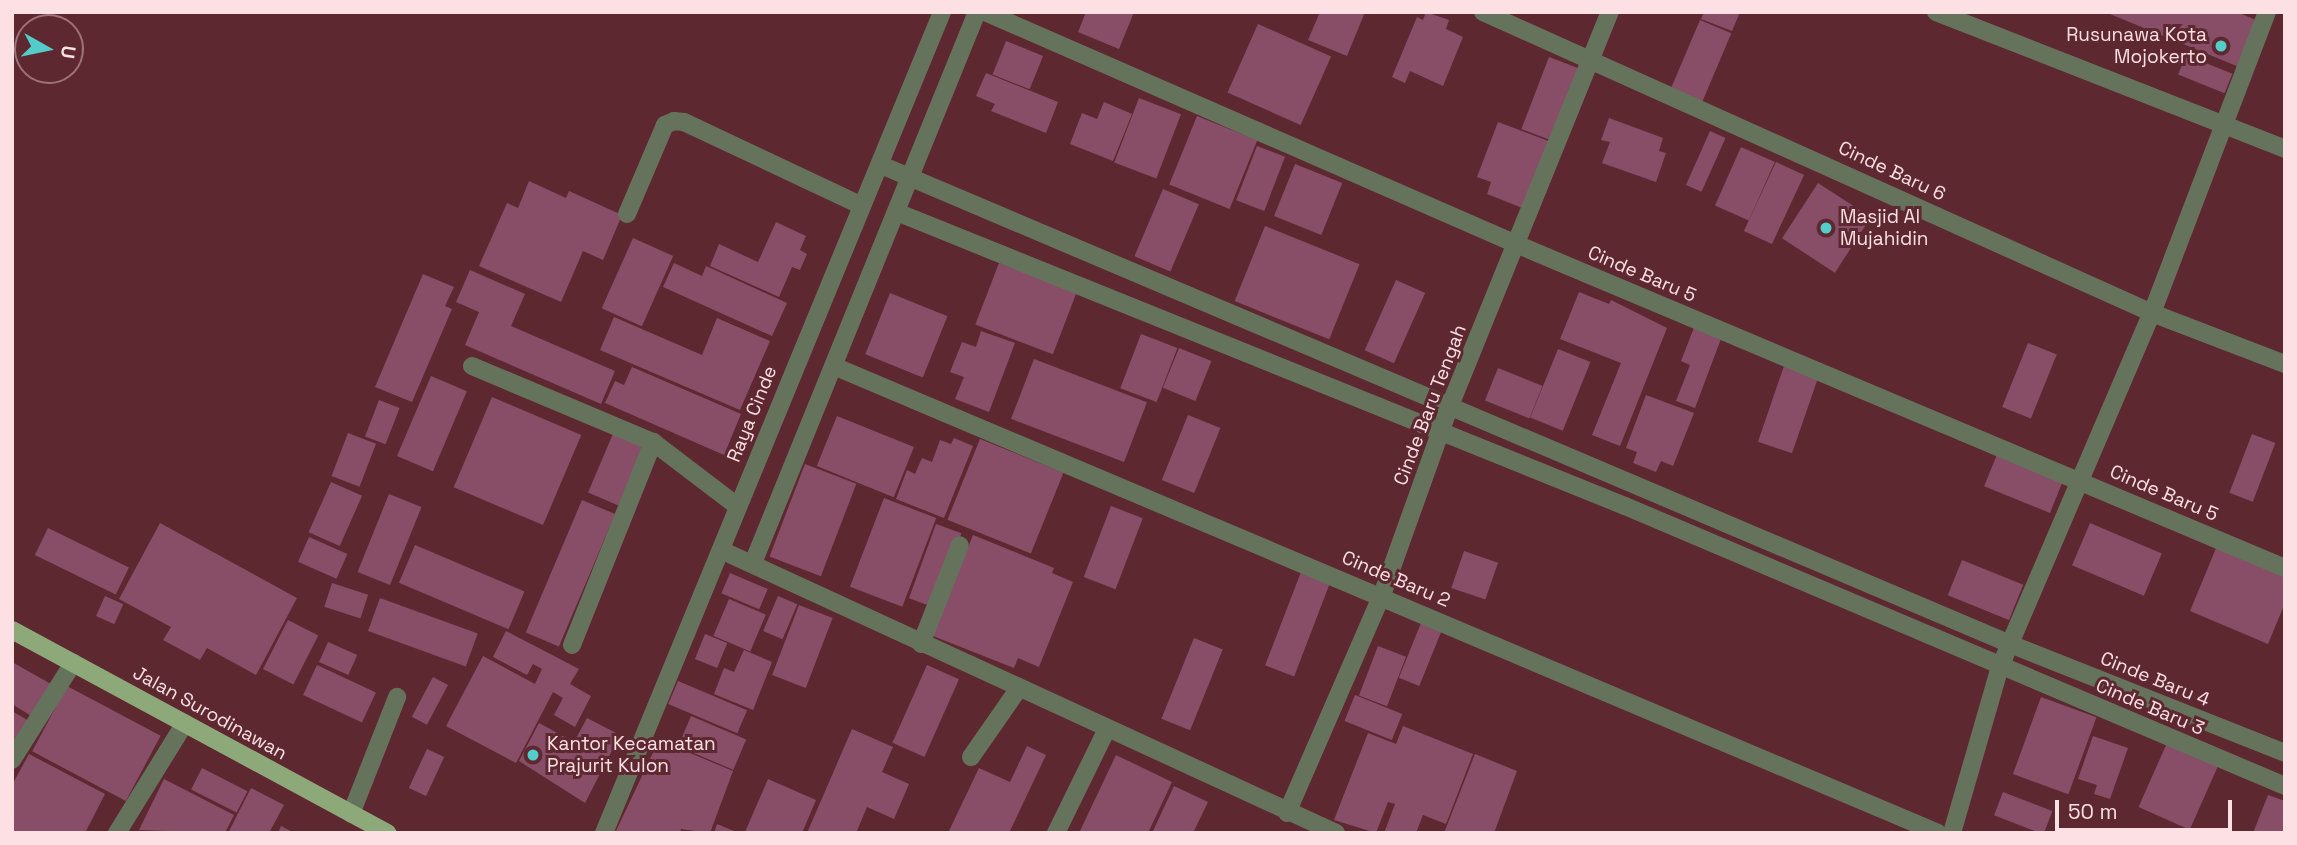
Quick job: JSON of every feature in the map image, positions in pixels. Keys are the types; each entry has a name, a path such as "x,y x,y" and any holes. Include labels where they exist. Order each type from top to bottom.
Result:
{"main road":[{"name":"Jalan Surodinawan","path":"12,630 387,833"}],"street":[{"name":"Raya Cinde","path":"604,833 860,205 885,167 942,12"},
{"path":"753,563 899,214 910,177 977,12"},
{"name":"Cinde Baru 5","path":"985,12 1516,244 2285,568"},
{"name":"Cinde Baru 6","path":"1483,12 1591,57 2152,313 2285,364"},
{"name":"Cinde Baru Tengah","path":"1287,813 1382,595 1449,408 1610,12"},
{"path":"1936,12 2285,149"},
{"path":"1952,833 2000,667 2152,313 2267,12"},
{"path":"627,214 665,125 674,121 684,122 860,205"},
{"name":"Cinde Baru 4","path":"885,167 2010,644 2285,753"},
{"name":"Cinde Baru 3","path":"899,214 1625,506 2285,786"},
{"path":"472,366 653,442 737,506"},
{"name":"Cinde Baru 2","path":"836,367 1382,595 1938,833"},
{"path":"572,645 653,442"},
{"path":"920,644 960,545"},
{"path":"721,550 1106,731 1336,833"},
{"path":"12,760 74,663"},
{"path":"971,757 1019,688"},
{"path":"351,814 397,697"},
{"path":"117,833 185,723"},
{"path":"1056,833 1106,731"}],"building":[{"path":"1086,12 1134,12 1119,49 1078,32"},
{"path":"1320,12 1365,12 1347,56 1308,40"},
{"path":"1426,12 1449,20 1446,29 1463,37 1443,86 1410,71 1405,83 1392,77 1417,17 1423,20"},
{"path":"1704,12 1740,12 1732,31 1701,19"},
{"name":"Rusunawa Kota Mojokerto","path":"2105,12 2237,12 2263,23 2244,69"},
{"path":"1700,20 1731,33 1702,101 1671,88"},
{"path":"1258,24 1331,57 1301,125 1227,93"},
{"path":"1006,41 1043,56 1030,89 993,74"},
{"path":"2186,55 2232,74 2224,93 2178,74"},
{"path":"1549,57 1580,69 1552,141 1521,129"},
{"path":"986,73 1058,102 1046,133 991,111 995,104 976,96"},
{"path":"1139,98 1181,114 1156,179 1114,162"},
{"path":"1104,102 1132,114 1113,161 1070,144 1082,113 1097,119"},
{"path":"1197,116 1257,140 1230,209 1169,185"},
{"path":"1609,118 1663,138 1659,151 1666,153 1656,182 1602,163 1610,142 1601,140"},
{"path":"1498,122 1551,142 1525,209 1487,194 1491,182 1477,177"},
{"path":"1710,131 1726,138 1702,192 1686,185"},
{"path":"1257,146 1285,157 1264,211 1236,200"},
{"path":"1741,147 1775,162 1749,221 1715,205"},
{"path":"1776,162 1804,175 1772,244 1744,231"},
{"path":"1295,164 1342,183 1321,235 1274,216"},
{"path":"529,181 566,198 569,191 622,215 603,260 583,251 561,302 479,266 507,203 518,208"},
{"name":"Masjid Al Mujahidin","path":"1818,183 1871,217 1835,273 1782,238"},
{"path":"1163,189 1199,204 1170,271 1134,256"},
{"path":"776,222 806,236 800,250 807,254 800,270 792,267 779,297 710,266 719,244 758,262"},
{"path":"1265,226 1360,264 1329,339 1235,301"},
{"path":"633,238 673,256 642,326 602,308"},
{"path":"674,263 702,276 706,266 787,303 772,336 663,287"},
{"path":"999,263 1076,293 1053,354 975,325"},
{"path":"470,270 525,294 511,326 615,371 601,404 465,345 479,312 456,302"},
{"path":"423,274 454,287 445,306 452,309 412,402 375,387"},
{"path":"1396,280 1425,293 1394,363 1365,350"},
{"path":"1579,292 1609,304 1611,300 1667,328 1620,446 1592,435 1621,363 1560,339"},
{"path":"890,293 947,316 923,377 865,354"},
{"path":"614,317 702,355 717,318 770,341 740,410 600,350"},
{"path":"1695,325 1722,336 1695,408 1676,401 1690,365 1681,361"},
{"path":"981,331 1015,343 989,412 955,399 964,377 950,372 962,342 976,347"},
{"path":"1141,334 1177,348 1157,402 1120,388"},
{"path":"2028,343 2057,355 2031,419 2002,407"},
{"path":"1179,348 1211,361 1195,401 1163,388"},
{"path":"1558,349 1590,362 1563,431 1530,418"},
{"path":"1034,359 1147,402 1124,462 1011,419"},
{"path":"1784,366 1818,378 1792,453 1758,442"},
{"path":"632,367 741,414 724,455 605,403 615,381 624,385"},
{"path":"1498,368 1543,386 1529,418 1485,400"},
{"path":"431,376 467,391 433,471 397,456"},
{"path":"1646,395 1694,413 1673,466 1661,461 1656,472 1633,463 1637,452 1626,448"},
{"path":"492,397 581,435 543,525 454,487"},
{"path":"379,400 400,408 386,444 365,436"},
{"path":"1188,415 1220,428 1194,493 1162,480"},
{"path":"837,416 914,447 894,497 817,466"},
{"path":"615,429 645,442 618,505 588,493"},
{"path":"348,433 376,444 360,487 332,476"},
{"path":"2252,434 2275,443 2253,502 2229,493"},
{"path":"954,438 973,446 944,518 896,499 907,470 915,474 922,458 932,462 940,440 951,444"},
{"path":"980,439 1063,473 1031,553 947,520"},
{"path":"1998,452 2064,479 2050,513 1984,486"},
{"path":"805,464 856,484 821,576 770,556"},
{"path":"331,482 362,496 340,546 309,532"},
{"path":"389,494 421,507 390,585 358,572"},
{"path":"884,498 936,518 902,607 850,587"},
{"path":"582,500 615,514 559,647 526,633"},
{"path":"1111,506 1143,518 1116,589 1084,577"},
{"path":"160,523 297,598 256,675 207,648 200,660 163,640 171,627 119,599"},
{"path":"2090,523 2162,553 2144,596 2072,565"},
{"path":"936,524 961,533 934,607 909,598"},
{"path":"48,528 129,567 116,594 35,555"},
{"path":"973,535 1054,568 1052,573 1073,582 1039,667 1018,658 1014,668 933,636"},
{"path":"309,537 347,554 336,579 298,562"},
{"path":"2219,541 2285,568 2285,603 2268,644 2190,611"},
{"path":"415,545 525,591 509,629 399,583"},
{"path":"1464,551 1498,563 1485,600 1451,588"},
{"path":"1962,560 2023,585 2009,620 1948,595"},
{"path":"1301,572 1330,583 1294,676 1265,665"},
{"path":"730,573 768,589 759,609 721,593"},
{"path":"332,583 368,595 360,619 324,607"},
{"path":"105,596 123,604 114,624 96,616"},
{"path":"778,596 797,604 782,639 763,631"},
{"path":"380,598 478,634 466,666 368,631"},
{"path":"729,599 766,615 750,651 713,636"},
{"path":"799,605 833,618 806,688 772,675"},
{"path":"288,620 318,635 293,684 263,669"},
{"path":"1421,623 1441,631 1419,686 1399,678"},
{"path":"506,631 579,669 570,684 591,696 575,727 554,715 563,698 553,692 516,763 446,726 483,656 535,684 542,669 533,664 527,675 493,657"},
{"path":"705,634 727,643 717,668 695,659"},
{"path":"1194,638 1223,650 1190,730 1161,719"},
{"path":"328,642 357,655 348,675 319,662"},
{"path":"1378,646 1406,657 1387,706 1359,695"},
{"path":"744,650 772,662 753,710 714,694 724,668 734,672"},
{"path":"12,662 51,684 33,717 12,704"},
{"path":"317,665 376,692 362,722 303,695"},
{"path":"927,665 959,679 924,757 892,743"},
{"path":"433,677 448,685 427,725 412,717"},
{"path":"678,681 747,710 737,733 668,704"},
{"path":"67,686 161,736 126,801 32,751"},
{"path":"1355,695 1402,714 1392,740 1345,721"},
{"path":"2041,697 2096,717 2068,794 2013,774"},
{"path":"12,711 29,721 12,751"},
{"path":"691,716 746,739 733,770 678,746"},
{"path":"587,718 620,735 585,803 519,761 539,723 574,742"},
{"path":"1403,726 1473,754 1446,824 1423,815 1416,833 1384,833 1395,804 1388,802 1376,833 1334,820 1368,733 1396,744"},
{"path":"852,729 893,747 882,772 909,784 894,819 867,807 856,833 807,833"},
{"path":"2093,736 2128,748 2110,799 2094,794 2097,785 2078,779"},
{"path":"659,740 733,771 710,833 681,829 680,833 615,833"},
{"path":"2167,743 2218,766 2190,830 2139,807"},
{"path":"1027,746 1046,755 1009,833 948,833 979,768 1010,782"},
{"path":"427,749 444,757 426,796 409,788"},
{"path":"29,754 105,794 85,833 12,833 12,785"},
{"path":"1475,754 1517,771 1494,833 1444,833"},
{"path":"1116,755 1172,782 1148,833 1080,831"},
{"path":"202,768 247,791 237,813 191,789"},
{"path":"164,779 234,815 225,833 139,830"},
{"path":"768,779 816,800 802,833 745,832"},
{"path":"1174,786 1208,802 1193,833 1152,833"},
{"path":"251,788 284,805 269,833 228,833"},
{"path":"2003,792 2052,811 2044,833 1994,815"},
{"path":"2268,795 2285,801 2285,833 2253,833"},
{"path":"717,824 739,833 714,833"},
{"path":"281,826 294,833 278,833"}],"place":[{"name":"Rusunawa Kota Mojokerto","path":"2221,46"},
{"name":"Masjid Al Mujahidin","path":"1826,228"},
{"name":"Kantor Kecamatan Prajurit Kulon","path":"533,755"}]}
